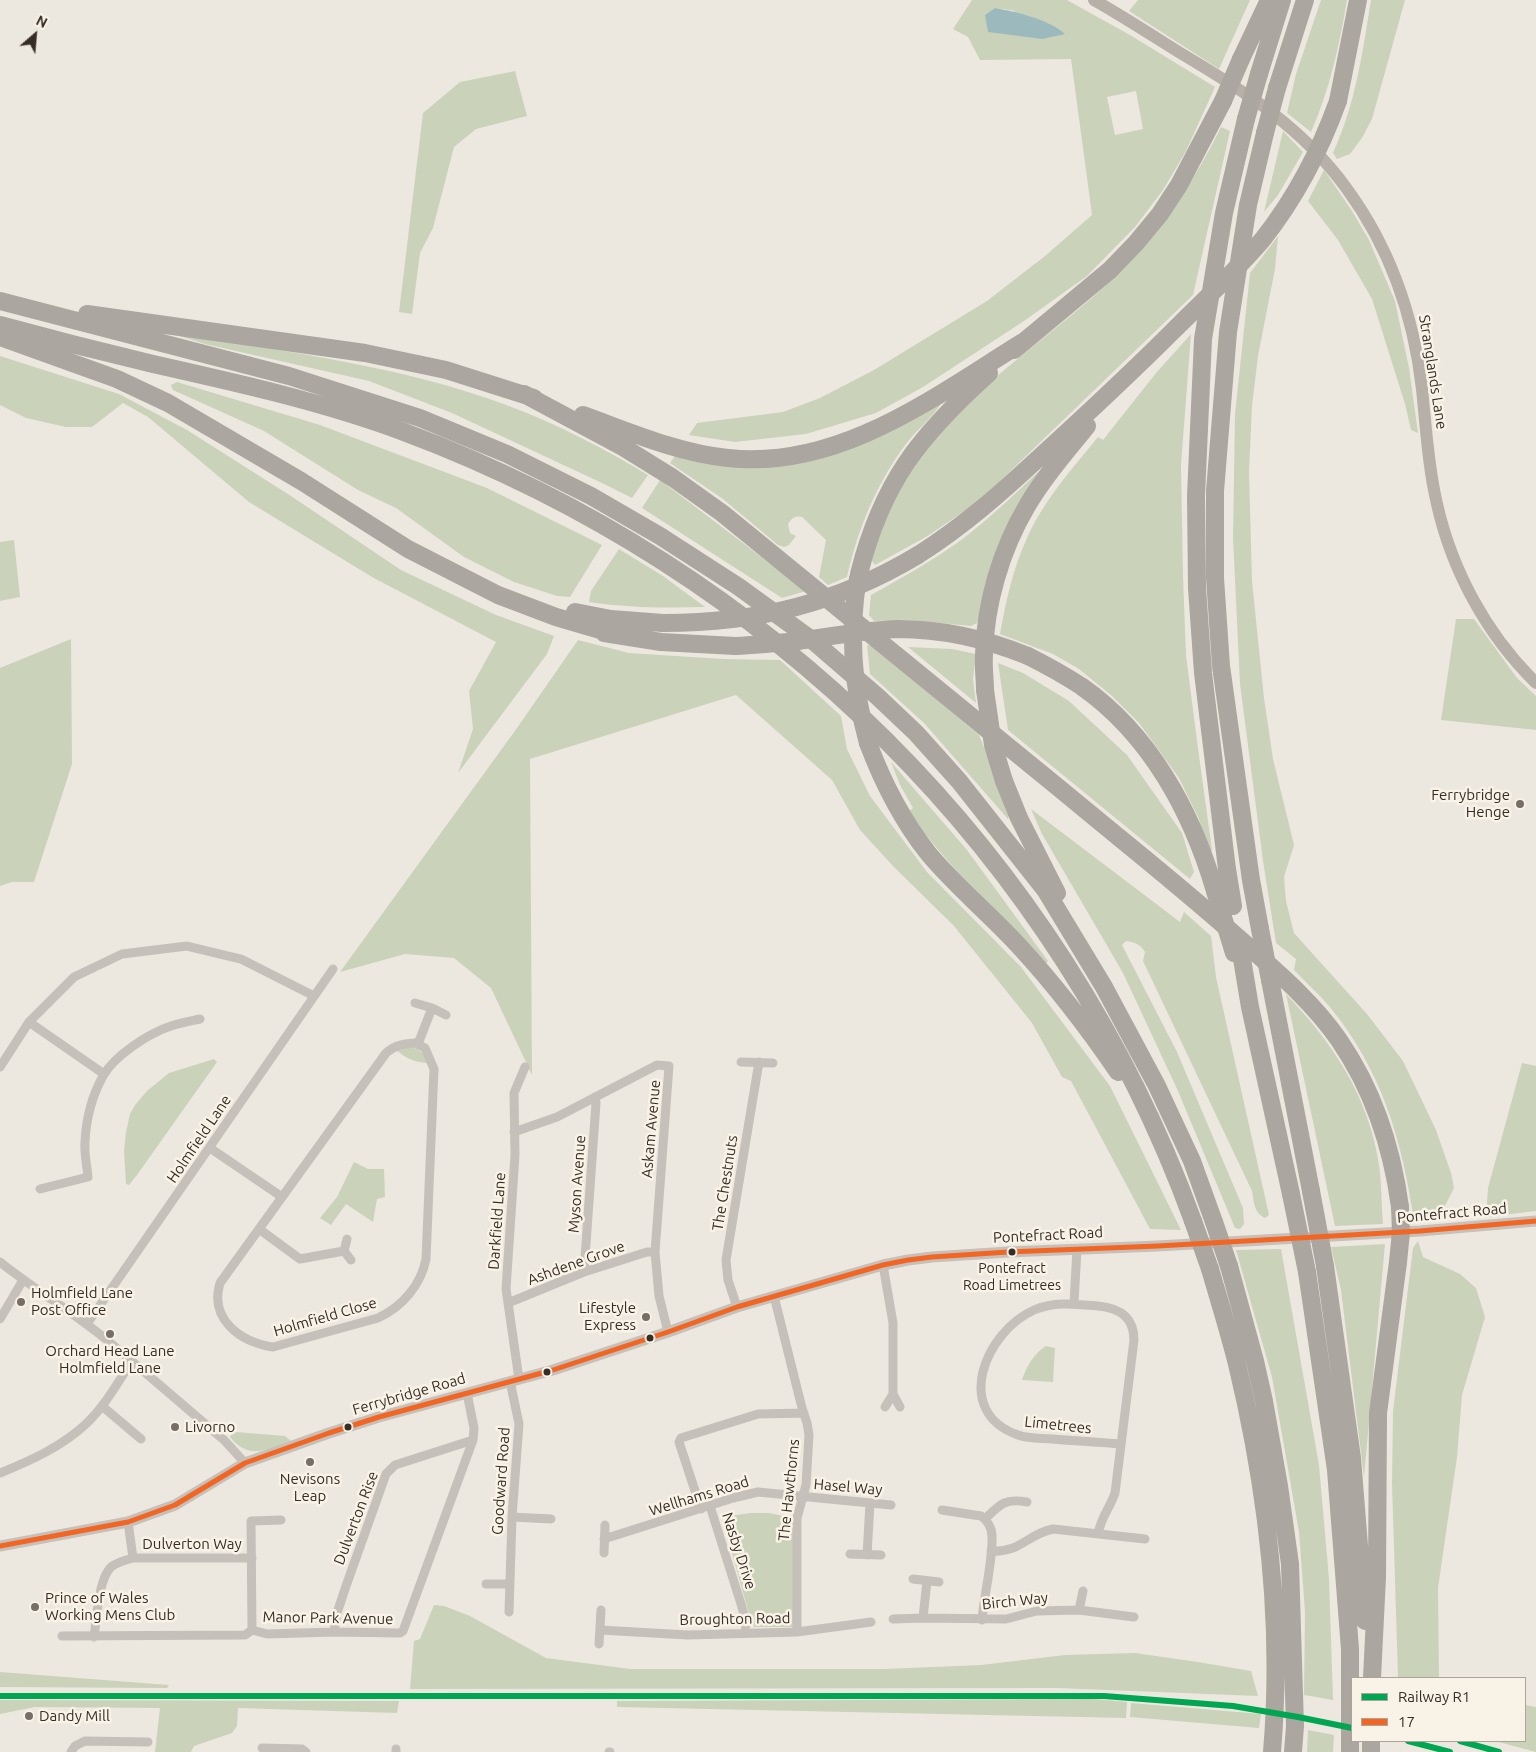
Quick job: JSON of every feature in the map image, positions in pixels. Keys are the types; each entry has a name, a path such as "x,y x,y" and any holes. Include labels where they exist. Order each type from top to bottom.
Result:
{"highway":[{"path":"1159,1138 1116,1070 1040,970 1018,945 945,872 913,833 887,790 868,743 858,702 853,659 853,616 859,574 871,530 897,476 913,451 965,394 1023,342 1110,270 1160,214 1179,186 1224,101 1269,0"},
{"path":"1238,956 1203,673 1197,588 1196,496 1204,339 1224,213 1246,119 1282,0"},
{"path":"1305,0 1276,88 1248,205 1228,332 1215,491 1215,578 1221,666 1251,880 1325,1266 1352,1458 1372,1677"},
{"path":"464,578 570,611 612,619 664,623 730,620 796,608 859,586 918,555 950,534 998,495 1118,386 1244,259 1278,219 1314,158 1338,101 1358,0"},
{"path":"2,302 366,353 446,370 524,394 675,448 727,458 765,460 794,456 821,449 851,440 885,425 910,412 1023,342"},
{"path":"2,302 289,376 420,418 515,458 591,496 660,536 739,587 812,640 878,697 916,733 960,780 1046,891 1104,987"},
{"path":"0,325 281,394 370,420 418,437 498,471 582,512 646,549 731,607 802,662 881,735 926,782 973,836 1020,895 1067,966 1118,1053 1159,1138 1210,1269 1248,1413 1266,1531 1276,1667 1272,1752"},
{"path":"0,338 108,376 141,390 190,415 408,549 498,595 614,634"},
{"path":"0,343 42,353"},
{"path":"1118,386 1038,490 1008,544 996,578 987,621 984,656 985,690 993,745 1004,781 1019,818 1104,987 1157,1086 1192,1161 1228,1266 1256,1369 1279,1486 1290,1564 1295,1726 1293,1752"},
{"path":"524,394 623,447 673,478 722,513 1190,895 1290,983 1324,1020 1339,1040 1365,1084 1376,1108 1389,1148 1397,1182 1400,1208 1398,1262 1378,1413 1377,1577 1372,1677"},
{"path":"238,444 376,539 439,576 485,597 534,615 571,627 678,644 735,646 791,642 870,631 916,630 936,631 973,638 1028,656 1056,670 1106,706 1148,751 1166,776 1202,852 1238,956 1307,1272 1336,1470 1350,1649 1350,1747"}],"main road":[{"name":"Stranglands Lane","path":"1094,0 1216,74 1275,114 1322,158 1360,208 1390,263 1406,308 1418,364 1432,483 1450,547 1468,588 1490,627 1536,683"}],"street":[{"path":"0,1067 29,1022 74,977 122,954 187,946 241,959 314,996"},
{"name":"Holmfield Lane","path":"87,1324 333,969"},
{"path":"416,1003 446,1015"},
{"path":"418,1044 432,1008"},
{"path":"40,1189 88,1177 85,1144 88,1119 94,1094 104,1074 128,1049 146,1038 169,1027 200,1019"},
{"path":"29,1022 104,1074"},
{"name":"Holmfield Close","path":"401,1044 418,1044 425,1048 434,1069 426,1249 420,1278 405,1300 387,1314 378,1318 272,1347 249,1341 236,1333 222,1318 217,1301 220,1283 282,1197 386,1053 401,1044"},
{"path":"741,1062 773,1062"},
{"name":"The Chestnuts","path":"737,1307 728,1280 726,1260 759,1062"},
{"name":"Askam Avenue","path":"514,1132 556,1117 657,1065 670,1066 655,1252 659,1296 668,1332"},
{"name":"Darkfield Lane","path":"514,1380 506,1289 515,1156 514,1093 525,1066"},
{"name":"Myson Avenue","path":"584,1272 595,1097"},
{"path":"210,1148 282,1197"},
{"name":"Pontefract Road","path":"514,1380 591,1358 774,1296 883,1265 932,1257 1420,1231 1536,1221"},
{"path":"259,1229 300,1259 344,1251"},
{"path":"344,1251 348,1239"},
{"path":"1074,1303 1077,1249"},
{"path":"344,1251 351,1260"},
{"name":"Ashdene Grove","path":"508,1303 584,1272 647,1252 655,1252"},
{"path":"0,1262 87,1324 224,1440 245,1462"},
{"path":"883,1265 893,1323 893,1394 900,1408"},
{"path":"0,1319 23,1280"},
{"name":"The Hawthorns","path":"774,1296 809,1435 806,1485 797,1518 797,1632"},
{"name":"Limetrees","path":"1098,1534 1102,1516 1112,1502 1116,1484 1121,1444 1134,1331 1123,1313 1116,1309 1074,1303 1058,1304 1035,1310 1007,1328 992,1347 985,1364 981,1384 983,1404 993,1419 1003,1428 1020,1436 1121,1444"},
{"path":"0,1473 48,1450 87,1423 102,1406 132,1361"},
{"name":"Ferrybridge Road","path":"0,1546 128,1522 175,1505 245,1462 338,1430 514,1380"},
{"name":"Goodward Road","path":"509,1612 512,1517 519,1424 514,1380"},
{"name":"Manor Park Avenue","path":"62,1636 245,1635 252,1630 267,1634 400,1633 403,1631 473,1440 474,1428 467,1393"},
{"path":"885,1408 893,1394"},
{"path":"102,1406 141,1438"},
{"name":"Nasby Drive","path":"746,1633 742,1604 679,1442 681,1438 758,1414 804,1413"},
{"name":"Dulverton Rise","path":"334,1632 337,1613 386,1474 395,1465 473,1440"},
{"name":"Wellhams Road","path":"604,1539 733,1498 758,1492 803,1497"},
{"name":"Hasel Way","path":"803,1497 891,1505"},
{"path":"985,1519 1000,1504 1017,1500 1027,1502"},
{"path":"867,1555 870,1503"},
{"path":"942,1510 980,1516 985,1519 992,1536 982,1620"},
{"path":"512,1517 551,1519"},
{"path":"252,1630 251,1521 281,1520"},
{"name":"Dulverton Way","path":"128,1522 133,1558"},
{"path":"604,1553 605,1526"},
{"path":"991,1551 1003,1552 1015,1548 1044,1531 1053,1529 1145,1539"},
{"path":"850,1554 881,1555"},
{"name":"Dulverton Way","path":"94,1636 99,1599 105,1575 111,1567 122,1561 133,1558 252,1558"},
{"path":"913,1579 939,1582"},
{"path":"923,1618 927,1581"},
{"path":"486,1584 510,1584"},
{"path":"1079,1610 1083,1591"},
{"path":"599,1644 601,1610"},
{"name":"Birch Way","path":"893,1619 1006,1619 1037,1610 1079,1610 1134,1616"},
{"name":"Broughton Road","path":"600,1630 688,1635 797,1632 871,1622"},
{"path":"71,1752 75,1746 84,1741 148,1742"},
{"path":"262,1748 302,1749 306,1752"}],"green space":[{"path":"972,0 1067,0 1130,35 1215,87 1186,151 1163,190 1135,227 1087,276 1024,321 923,387 876,413 806,434 735,442 689,435 697,423 783,412 820,398 874,370 987,301 1045,256 1092,215 1071,59 980,60 968,37 953,29","holes":["995,8 1016,11 986,15","1136,91 1143,129 1115,135 1107,97"]},
{"path":"1138,0 1250,0 1219,69 1129,11"},
{"path":"1321,0 1347,0 1333,68 1324,100 1311,132 1287,113 1296,74"},
{"path":"1371,0 1405,0 1372,119 1362,138 1350,154 1337,159 1333,153 1353,97"},
{"path":"515,71 527,116 476,129 454,147 433,228 420,253 412,314 399,312 423,113 460,82"},
{"path":"1221,127 1230,131 1193,295 999,482 966,510 926,537 875,565 872,561 872,554 893,504 912,469 942,429 994,379 1105,286 1144,246 1169,214 1202,163"},
{"path":"1283,131 1303,152 1278,195 1264,212"},
{"path":"1324,170 1369,240 1395,301 1409,368 1418,433 1411,430 1405,404 1372,299 1338,240 1308,201"},
{"path":"1278,236 1275,269 1258,356 1252,406 1249,471 1252,581 1264,698 1273,759 1294,845 1284,877 1286,901 1294,933 1367,1014 1403,1061 1436,1130 1451,1173 1454,1188 1442,1212 1429,1222 1414,1221 1396,1134 1387,1107 1363,1055 1329,1006 1294,970 1296,959 1276,943 1263,861 1240,684 1233,538 1235,414 1250,273"},
{"path":"179,333 346,362 469,392 527,413 562,429 597,446 648,475 632,498 452,413 369,381 205,344 173,334"},
{"path":"1191,334 1181,465 1183,576 1186,655 1212,850 1210,852 1198,817 1179,778 1139,723 1112,696 1079,669 1053,654 1000,634 1007,597 1018,561 1027,538 1042,511 1059,485 1098,437 1103,440 1156,373"},
{"path":"0,356 119,394 187,430 291,496 401,570 496,615 554,636 547,654 458,773 473,729 469,691 496,642 372,577 249,502 148,417 123,403 92,427 66,427 26,418 0,405"},
{"path":"177,382 320,425 487,488 602,545 570,597 557,596 514,582 464,557 396,508 358,490 264,431 173,390 171,385"},
{"path":"943,400 895,459 877,491 863,524 847,577 828,585 819,577 826,540 802,517 794,517 788,524 790,533 796,536 789,545 784,547 778,545 723,499 670,463 677,453 761,465"},
{"path":"1052,459 986,583 977,623 971,626 908,620 874,621 869,615 871,595 926,564 957,543 994,513"},
{"path":"660,480 806,591 782,598 642,508"},
{"path":"14,540 20,597 0,601 0,542"},
{"path":"619,549 663,576 705,607 647,607 589,602 591,591"},
{"path":"1456,619 1474,619 1517,678 1536,696 1536,730 1441,720"},
{"path":"71,639 72,764 34,882 12,882 0,886 0,668"},
{"path":"578,640 629,653 723,659 780,660 841,716 847,749 870,796 927,872 1021,967 1110,1086 1181,1230 1150,1229 1071,1081 1062,1077 1032,1023 954,926 893,866 860,830 832,780 736,695 530,759 532,1075 491,988 454,958 405,954 340,972 517,728"},
{"path":"867,645 873,646 979,735 1010,812 1008,819 924,723 870,674"},
{"path":"908,647 952,649 976,654 973,679 976,703"},
{"path":"998,663 1023,673 1069,701 1127,755 1182,833 1194,872 1190,879 1008,730"},
{"path":"891,762 967,850 1048,961 1045,965 957,871 908,812 913,808 900,785"},
{"path":"1031,809 1180,922 1184,912 1211,936 1216,977 1269,1215 1265,1218 1257,1210 1252,1191 1143,961 1145,952 1137,944 1126,941 1122,945 1177,1052 1243,1208 1244,1224 1240,1229 1235,1228 1178,1091 1123,973 1042,834"},
{"path":"1286,994 1318,1030 1332,1050 1345,1070 1365,1112 1373,1135 1379,1167 1383,1224 1335,1226"},
{"path":"408,1046 421,1052 429,1063 411,1060 396,1050"},
{"path":"214,1059 217,1062 137,1175 129,1185 126,1184 124,1151 126,1132 130,1114 135,1105 147,1091 169,1073"},
{"path":"1522,1063 1536,1066 1536,1211 1486,1217 1488,1188"},
{"path":"354,1162 368,1169 384,1169 385,1197 377,1199 373,1222 346,1204 331,1225 320,1218 337,1197"},
{"path":"1418,1241 1423,1257 1460,1274 1476,1288 1485,1317 1462,1395 1457,1457 1438,1588 1439,1677 1398,1677 1392,1483 1393,1411 1413,1248"},
{"path":"1385,1244 1364,1477 1341,1290 1331,1247"},
{"path":"1281,1249 1319,1465 1329,1579 1333,1700 1304,1695 1305,1612 1299,1532 1272,1377 1236,1250"},
{"path":"1046,1346 1055,1348 1053,1382 1022,1380 1031,1361"},
{"path":"232,1433 285,1436 291,1441 266,1450 251,1451 244,1449 230,1437"},
{"path":"751,1513 769,1513 793,1518 793,1627 755,1627 752,1625 722,1517"},
{"path":"434,1605 444,1606 470,1616 546,1658 630,1669 885,1669 981,1665 1065,1655 1135,1653 1251,1671 1258,1696 1057,1688 410,1689 414,1641 420,1639"},
{"path":"0,1672 169,1685 167,1688 0,1687"},
{"path":"1093,1699 1127,1702 1126,1718 617,1707 617,1701"},
{"path":"0,1700 399,1701 397,1713 238,1708 237,1726 232,1733 194,1746 191,1752 155,1752 160,1708 35,1707 0,1714"},
{"path":"1131,1703 1261,1714 1259,1728 1130,1717"},
{"path":"1526,1705 1536,1707 1536,1752 1499,1742 1526,1742"},
{"path":"1308,1730 1334,1735 1333,1752 1307,1752"}],"water":[{"path":"995,8 1041,20 1065,34 1042,39 988,32 985,15"}],"rail line":[{"name":"R1","path":"0,1696 1104,1696 1233,1706 1351,1728"},
{"name":"R1","path":"1412,1742 1450,1752"},
{"name":"R1","path":"1464,1742 1499,1752"}],"transit line":[{"name":"17","path":"0,1546 128,1522 175,1505 245,1463 329,1433 379,1417 553,1370 737,1307 883,1265 932,1257 1420,1231 1536,1221"}],"place":[{"name":"Ferrybridge Henge","path":"1520,804"},
{"name":"Pontefract Road Limetrees","path":"1012,1252"},
{"name":"Holmfield Lane Post Office","path":"21,1302"},
{"name":"Lifestyle Express","path":"646,1317"},
{"name":"Orchard Head Lane Holmfield Lane","path":"110,1334"},
{"name":"Livorno","path":"175,1427"},
{"name":"Nevisons Leap","path":"310,1462"},
{"name":"Prince of Wales Working Mens Club","path":"35,1607"},
{"name":"Dandy Mill","path":"29,1716"}]}
